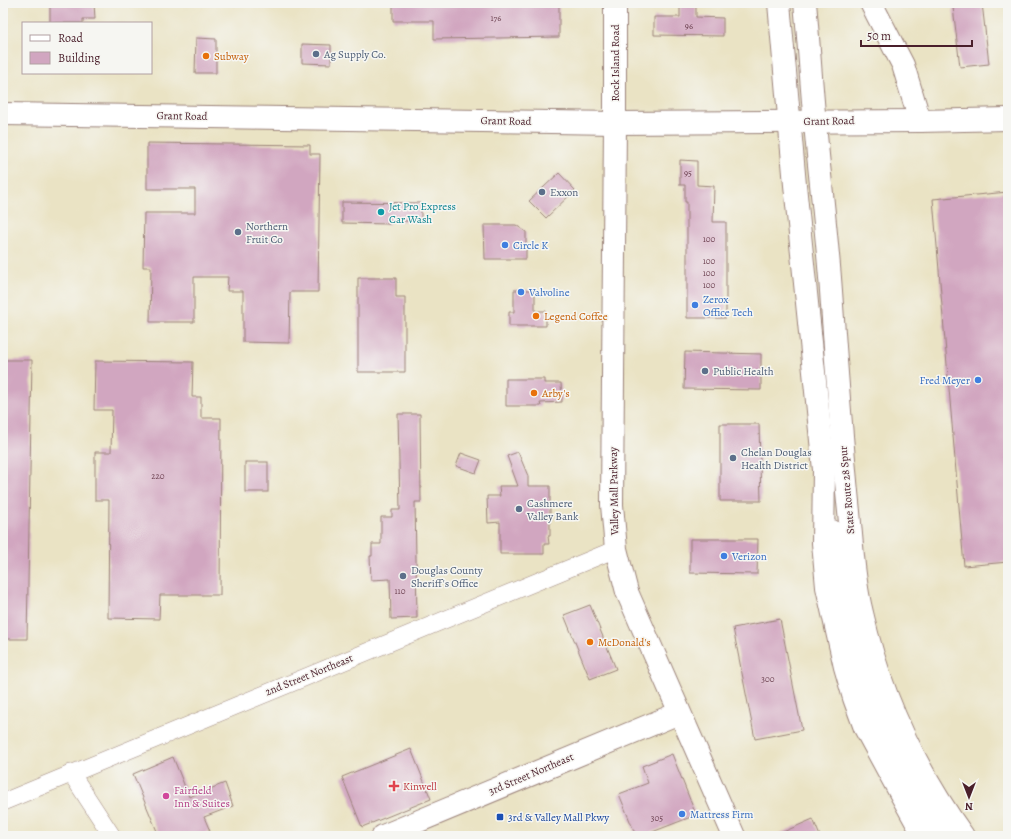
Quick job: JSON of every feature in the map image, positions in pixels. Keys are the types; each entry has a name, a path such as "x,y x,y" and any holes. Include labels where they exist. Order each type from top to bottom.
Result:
{"main road":[{"name":"Rock Island Road","path":"615,3 615,122"},
{"path":"779,3 789,122 824,470 822,543 830,600 845,667 865,728 924,836"},
{"name":"State Route 28 Spur","path":"805,3 830,275 843,455 854,567 859,601 874,659 892,712 900,730 937,798 963,836"},
{"path":"871,3 902,65 920,121"},
{"name":"Grant Road","path":"3,114 615,122 815,122 1008,119"},
{"name":"Valley Mall Parkway","path":"615,122 612,505 616,549 627,592 734,836"},
{"name":"State Route 28 Spur","path":"824,470 840,584 851,636 860,668 880,723 915,791 944,836"},
{"name":"3rd Street Northeast","path":"383,836 679,713"}],"street":[{"name":"2nd Street Northeast","path":"3,802 616,549"},
{"path":"71,773 112,836"}],"building":[{"path":"50,3 94,3 95,19 83,19 83,22 50,22"},
{"path":"393,3 559,3 559,37 434,39 434,21 393,21"},
{"path":"680,3 696,3 696,17 723,18 723,36 654,35 654,17 680,17"},
{"path":"982,3 989,64 960,67 953,7"},
{"name":"Subway","path":"196,38 216,39 216,73 195,73"},
{"name":"Ag Supply Co.","path":"302,44 331,45 331,64 302,63"},
{"path":"147,143 310,145 310,154 320,154 318,292 290,292 289,343 243,342 243,291 227,291 228,277 194,277 194,322 150,322 151,267 143,267 144,213 195,213 195,189 147,189"},
{"path":"680,160 697,161 697,185 714,186 713,222 726,222 726,318 687,318 687,202 685,202 685,185 680,185"},
{"path":"559,173 575,190 546,218 529,201"},
{"name":"Fred Meyer","path":"1008,192 1008,562 964,566 933,199"},
{"name":"Jet Pro Express Car Wash","path":"342,202 421,203 421,221 390,221 390,224 342,223"},
{"name":"Circle K","path":"484,225 516,225 526,232 526,259 485,259"},
{"path":"358,278 396,278 396,297 405,297 405,372 358,372"},
{"path":"514,290 535,290 535,311 546,311 546,326 509,326 509,312 514,312"},
{"path":"685,352 761,354 761,390 684,389"},
{"path":"3,360 32,360 27,639 3,639"},
{"path":"95,361 193,362 192,397 201,397 201,418 221,418 220,595 160,595 159,619 108,618 109,500 95,500 95,452 111,452 112,410 94,410"},
{"name":"Arby's","path":"506,379 544,379 544,383 561,383 562,402 540,403 541,406 506,406"},
{"path":"398,414 420,414 421,502 415,502 417,618 391,619 390,579 371,580 370,556 372,556 372,544 381,544 381,517 392,517 392,510 400,510"},
{"path":"720,424 759,424 761,501 720,501"},
{"name":"Cashmere Valley Bank","path":"518,452 528,476 528,486 550,486 550,536 548,536 549,544 544,544 544,554 500,554 500,522 488,523 487,496 500,496 499,486 518,486 507,456"},
{"path":"461,453 481,460 476,473 456,466"},
{"path":"245,462 268,462 268,492 245,492"},
{"name":"Verizon","path":"690,539 758,539 757,574 690,573"},
{"name":"McDonald's","path":"590,605 616,669 590,679 564,615"},
{"path":"780,619 802,730 755,739 733,628"},
{"path":"411,749 431,799 362,827 342,777"},
{"path":"672,754 696,815 642,836 636,836 619,794 648,783 642,766"},
{"name":"Fairfield Inn & Suites","path":"173,757 189,797 225,783 233,806 204,817 210,831 198,836 159,836 133,774"},
{"path":"813,819 820,836 774,836"}],"place":[{"name":"Ag Supply Co.","path":"316,54"},
{"name":"Subway","path":"206,56"},
{"name":"Exxon","path":"542,192"},
{"name":"Jet Pro Express Car Wash","path":"381,212"},
{"name":"Northern Fruit Co","path":"238,232"},
{"name":"Circle K","path":"505,245"},
{"name":"Valvoline","path":"521,292"},
{"name":"Zerox Office Tech","path":"695,305"},
{"name":"Legend Coffee","path":"536,316"},
{"name":"Public Health","path":"705,371"},
{"name":"Fred Meyer","path":"978,380"},
{"name":"Arby's","path":"534,393"},
{"name":"Chelan Douglas Health District","path":"733,458"},
{"name":"Cashmere Valley Bank","path":"519,509"},
{"name":"Verizon","path":"724,556"},
{"name":"Douglas County Sheriff's Office","path":"403,576"},
{"name":"McDonald's","path":"590,642"},
{"name":"Kinwell","path":"394,786"},
{"name":"Fairfield Inn & Suites","path":"166,796"},
{"name":"Mattress Firm","path":"682,814"},
{"name":"3rd & Valley Mall Pkwy","path":"500,817"}]}
